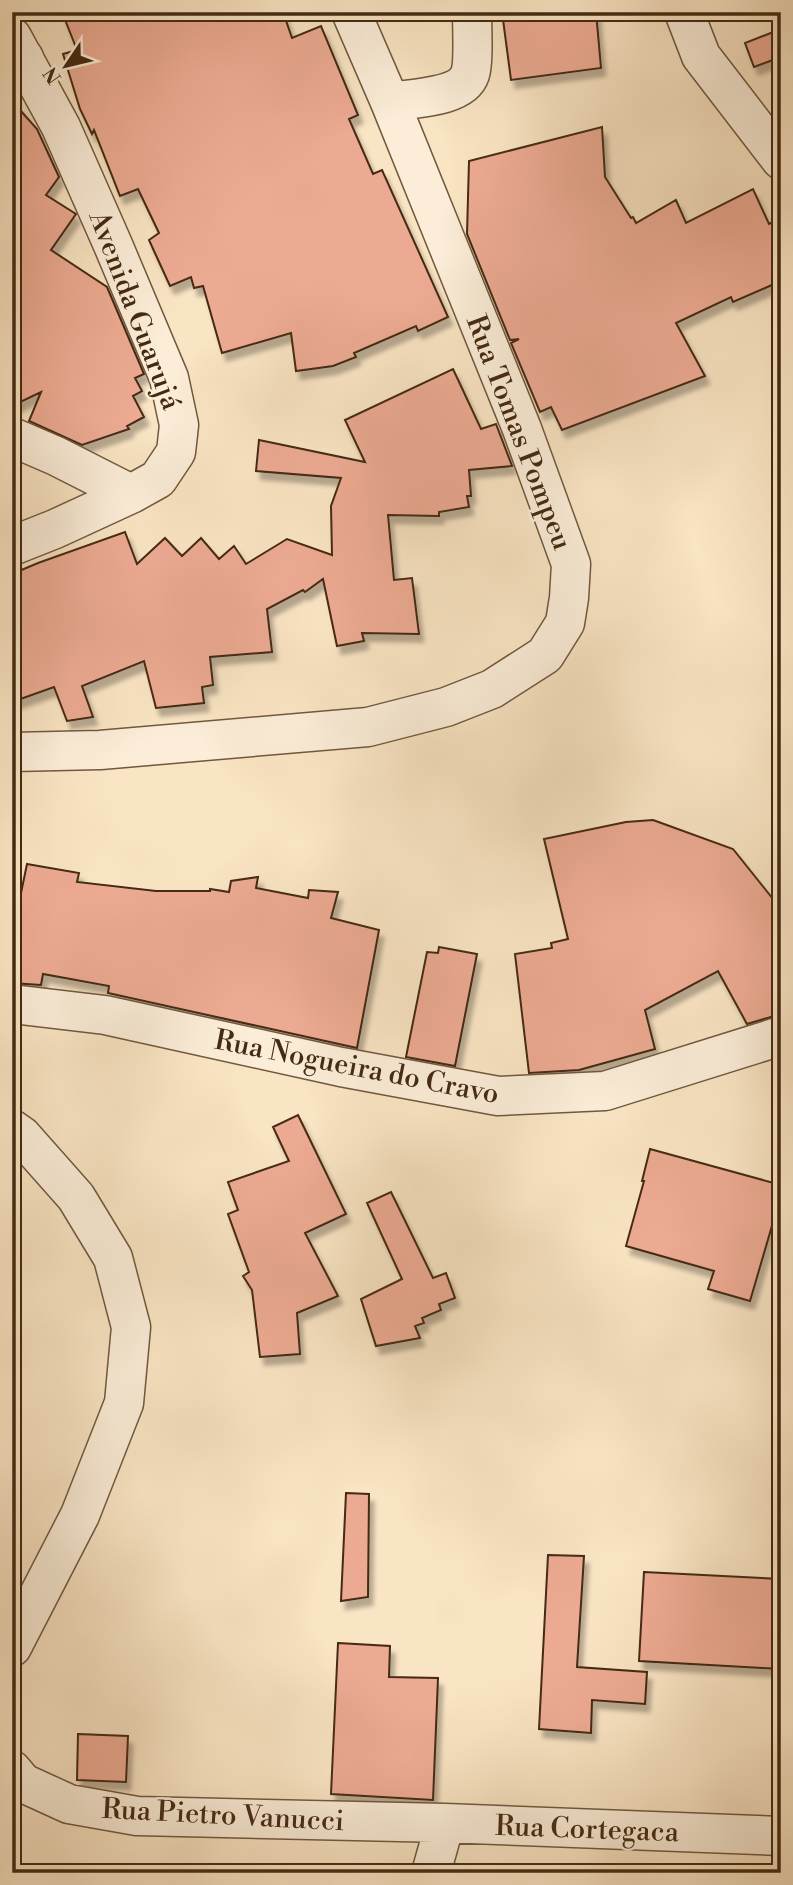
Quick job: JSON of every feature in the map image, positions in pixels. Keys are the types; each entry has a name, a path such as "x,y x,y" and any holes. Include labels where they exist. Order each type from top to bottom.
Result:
{"street":[{"name":"Rua Tomas Pompeu","path":"12,752 100,750 368,727 446,707 492,689 545,655 565,623 571,564 522,429 351,12"},
{"path":"390,102 449,93 465,84 471,72 472,12"},
{"path":"684,12 701,56 781,160"},
{"name":"Avenida Guarujá","path":"12,546 55,529 158,479 176,452 179,425 169,379 113,245 61,127 16,51"},
{"path":"12,437 131,494"},
{"name":"Rua Nogueira do Cravo","path":"12,1004 105,1016 341,1067 498,1096 605,1091 781,1036"},
{"path":"12,1129 22,1136 76,1197 107,1248 113,1258 131,1327 124,1404 80,1515 12,1647"},
{"name":"Rua Pietro Vanucci","path":"12,1770 23,1783 69,1804 136,1816 445,1823"},
{"path":"430,1873 445,1823"},
{"name":"Rua Cortegaca","path":"445,1823 781,1836"}],"building":[{"path":"62,12 283,12 292,38 321,26 358,115 349,119 373,174 382,170 448,317 418,331 416,326 354,353 356,357 333,366 296,371 291,333 222,353 203,286 194,288 191,277 170,286 149,240 159,233 138,189 120,196 94,130 92,134 80,109 63,54 77,50"},
{"path":"502,12 596,12 601,68 511,80"},
{"path":"781,29 781,57 754,67 745,43"},
{"path":"12,101 37,129 59,177 46,195 76,214 51,250 107,287 144,374 135,378 142,391 133,396 144,417 127,426 129,429 82,445 29,421 41,392 12,406"},
{"path":"602,127 605,177 636,223 676,200 686,223 753,189 769,224 781,218 781,281 733,302 731,297 676,323 705,376 562,430 551,407 540,412 511,343 519,339 510,340 467,234 469,161"},
{"path":"453,369 481,429 496,424 512,466 469,470 469,507 439,512 439,516 388,515 394,580 412,578 419,634 362,633 364,641 337,646 323,579 305,592 303,590 267,609 272,652 210,657 213,685 202,687 204,703 156,708 144,661 82,686 93,717 67,721 54,687 12,702 12,574 125,532 137,564 165,538 182,556 201,538 219,559 234,546 246,564 287,539 332,555 331,506 341,478 256,471 259,440 365,462 345,420"},
{"path":"653,820 733,849 781,909 781,1014 747,1024 718,971 645,1010 655,1049 579,1070 529,1073 515,954 552,948 551,943 568,939 544,839 626,822"},
{"path":"27,864 79,873 77,882 156,891 210,889 229,892 231,881 258,877 256,888 308,898 309,890 338,892 331,918 379,930 357,1048 108,993 109,986 43,974 41,985 12,983 12,893 21,893"},
{"path":"439,947 477,954 455,1066 406,1057 427,952 438,953"},
{"path":"298,1115 346,1214 305,1233 338,1296 297,1313 300,1354 260,1357 252,1290 243,1276 249,1272 228,1214 238,1210 228,1182 289,1161 273,1127"},
{"path":"650,1149 781,1185 781,1195 750,1301 708,1289 714,1271 626,1246"},
{"path":"391,1192 433,1278 446,1273 455,1298 439,1304 441,1310 422,1318 424,1323 415,1326 420,1338 376,1346 361,1299 402,1279 367,1203"},
{"path":"346,1493 369,1494 368,1597 341,1601"},
{"path":"548,1555 584,1556 577,1667 647,1672 645,1704 592,1700 591,1733 539,1729"},
{"path":"644,1572 781,1579 781,1669 639,1661"},
{"path":"338,1643 390,1646 389,1677 438,1678 433,1800 331,1794"},
{"path":"78,1734 128,1736 126,1782 77,1780"}]}
